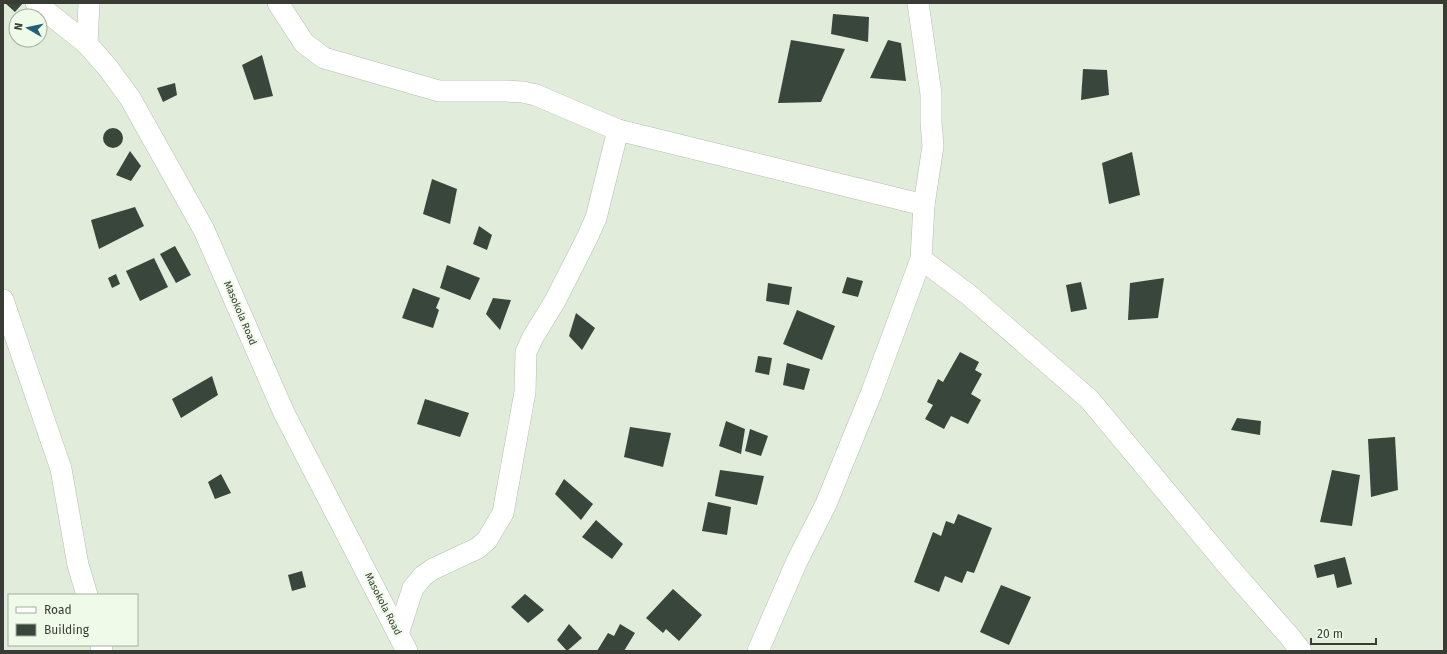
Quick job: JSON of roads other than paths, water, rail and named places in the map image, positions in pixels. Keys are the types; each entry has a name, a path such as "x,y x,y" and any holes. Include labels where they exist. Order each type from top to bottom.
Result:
{"street":[{"name":"Masokola Road","path":"36,3 87,44 108,68 130,98 204,230 284,413 403,642"},
{"path":"87,44 89,3"},
{"path":"278,3 304,43 324,58 439,92 523,92 536,95 618,130 924,205"},
{"path":"758,651 798,561 826,504 871,394 921,260 924,205 933,146 931,94 918,3"},
{"path":"403,642 414,588 423,576 478,548 487,540 503,513 525,392 526,352 555,300 593,225 618,130"},
{"path":"921,260 968,295 1089,399 1301,651"},
{"path":"3,300 61,468 78,565 87,594"}]}
